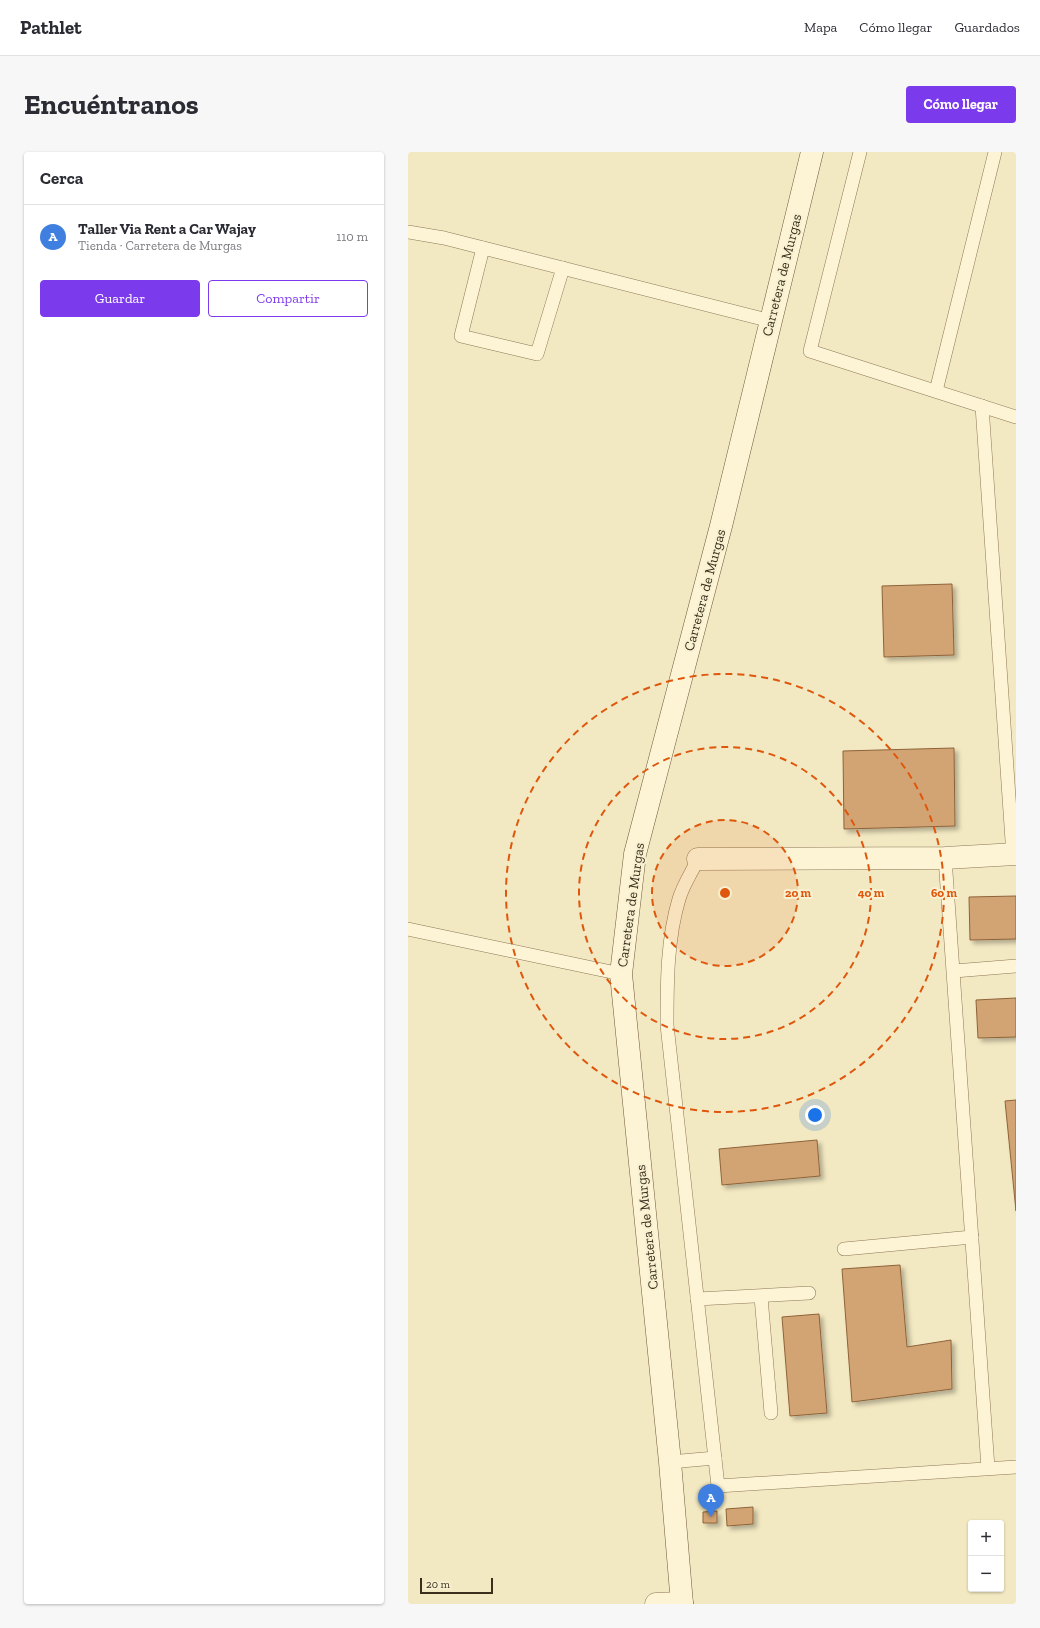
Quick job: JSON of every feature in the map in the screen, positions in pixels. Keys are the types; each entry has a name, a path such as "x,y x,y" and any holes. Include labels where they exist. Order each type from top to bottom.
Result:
{"street":[{"name":"Carretera de Murgas","path":"682,1604 670,1462 621,974 635,854 721,526 812,152"},
{"path":"698,859 945,858 1015,855"},
{"path":"656,1604 682,1604"}],"lane":[{"path":"860,152 810,352 1016,417"},
{"path":"936,391 995,152"},
{"path":"408,232 444,238 771,321"},
{"path":"483,248 461,336 537,354 563,268"},
{"path":"982,406 1015,855"},
{"path":"945,858 988,1468"},
{"path":"698,859 680,898 672,939 667,978 667,1017 718,1486 1016,1467"},
{"path":"408,928 621,974"},
{"path":"954,971 1016,966"},
{"path":"844,1249 972,1237"},
{"path":"697,1299 761,1297 809,1293"},
{"path":"761,1297 771,1413"},
{"path":"670,1462 715,1458"}],"building":[{"path":"952,584 954,655 884,657 882,586"},
{"path":"954,748 955,826 844,829 843,751"},
{"path":"1016,896 1016,939 970,940 969,897"},
{"path":"1016,998 1016,1037 978,1038 976,1000"},
{"path":"1016,1100 1016,1211 1005,1101"},
{"path":"817,1140 820,1176 722,1185 719,1149"},
{"path":"900,1265 907,1347 951,1340 952,1389 852,1402 842,1269"},
{"path":"819,1314 827,1413 790,1416 782,1317"},
{"path":"753,1507 753,1524 727,1526 726,1509"},
{"path":"717,1511 717,1523 703,1523 703,1512"}],"place":[{"name":"Taller Via Rent a Car Wajay","path":"711,1517"}]}
